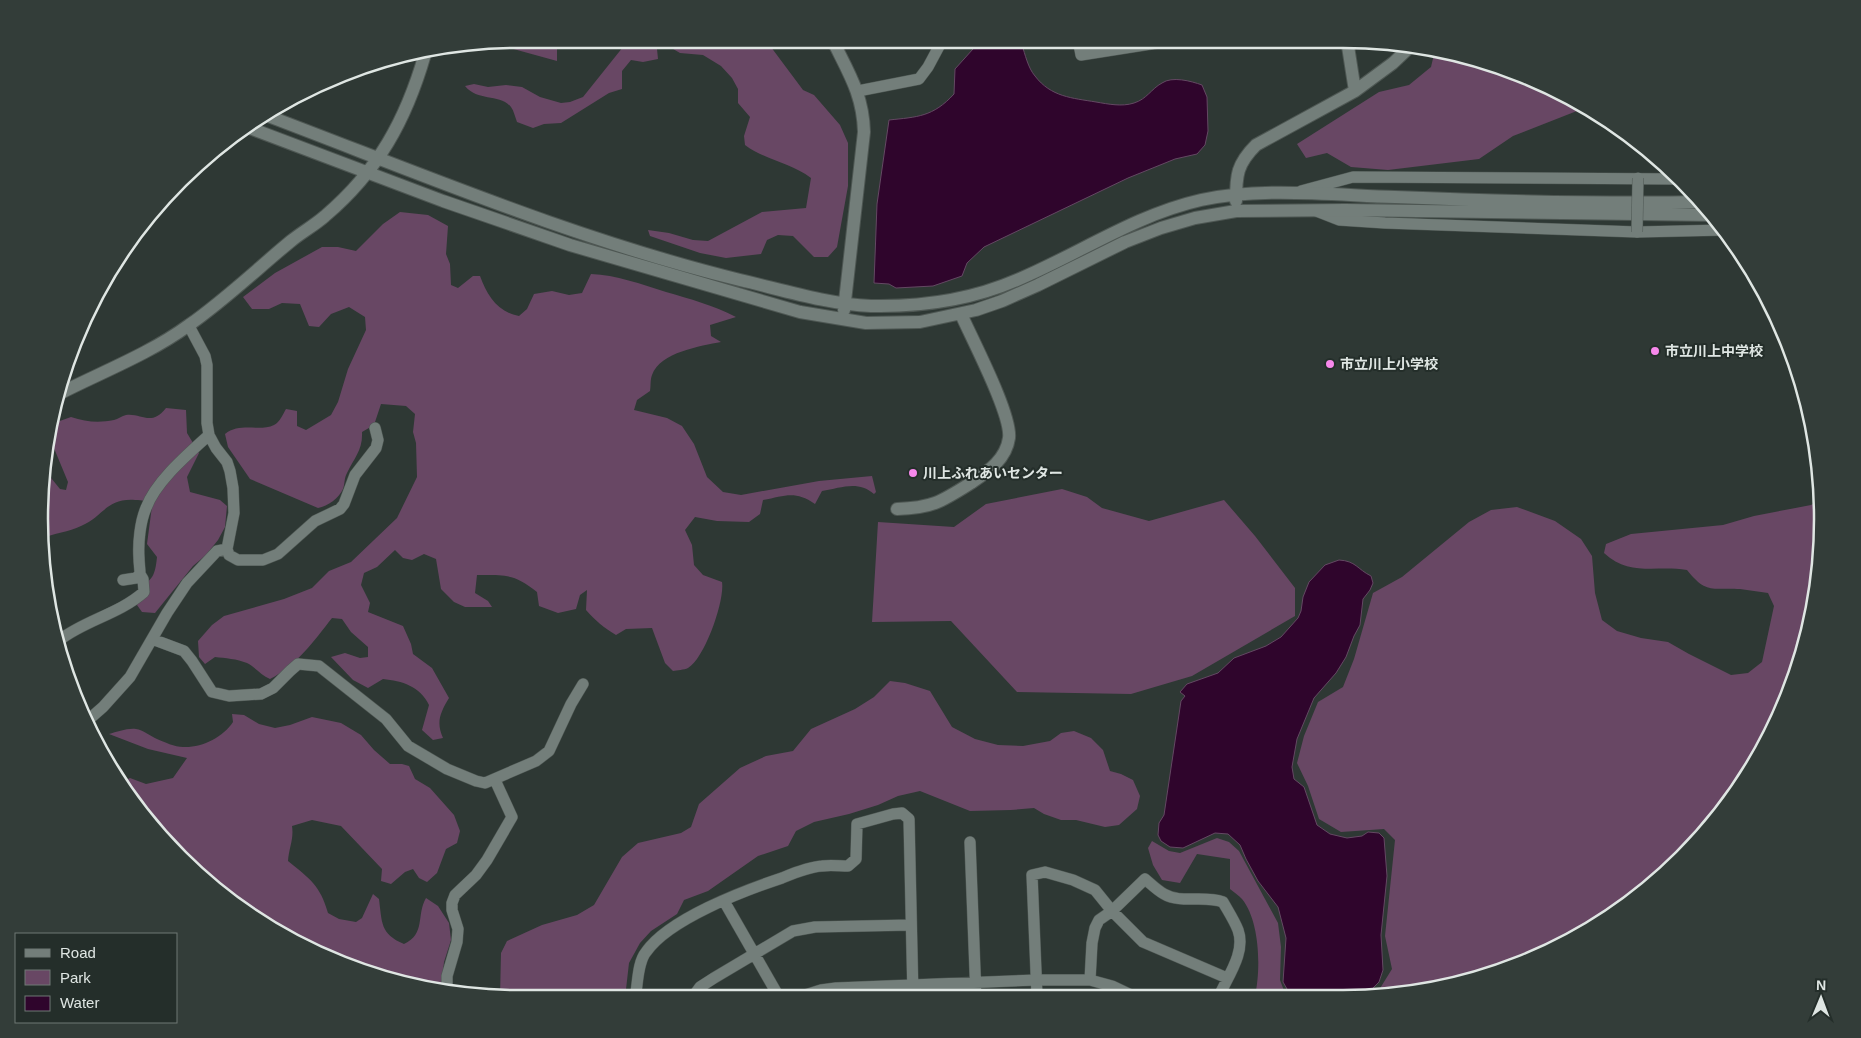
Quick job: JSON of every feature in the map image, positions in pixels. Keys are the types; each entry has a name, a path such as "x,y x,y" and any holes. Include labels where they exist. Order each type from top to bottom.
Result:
{"street":[{"path":"836,48 858,91 864,132 843,320"},
{"path":"858,91 919,79 938,48"},
{"path":"1080,48 1081,55 1125,48"},
{"path":"1348,48 1356,91"},
{"path":"1236,211 1238,168 1245,155 1256,145 1356,91 1405,52"},
{"path":"66,391 157,345 189,326 293,239 324,217 369,173 380,158 406,106 424,58"},
{"path":"272,118 522,213 640,253 802,295 845,303 888,306 959,299 987,292 1017,280 1134,222 1163,211 1202,200 1236,195 1290,194 1690,202"},
{"path":"254,129 512,226 631,264 800,312 866,323 920,322 961,314 1002,301 1152,231 1195,218 1236,211 1313,210 1702,215"},
{"path":"1290,194 1353,178 1667,179"},
{"path":"1637,232 1638,178"},
{"path":"1313,210 1340,220 1637,232 1715,230"},
{"path":"897,509 919,508 939,502 988,472 1002,457 1006,448 1009,437 1005,416 961,314"},
{"path":"189,326 205,356 207,365 207,423 209,435 227,462 233,488 234,513 227,549 229,555 238,560 263,560 278,554 321,517 340,509 344,504 354,475 376,448 378,440 375,428"},
{"path":"63,637 134,601 144,592 139,559 146,508 161,483 209,435"},
{"path":"91,717 130,677 187,583 217,551 227,549"},
{"path":"123,580 136,578 140,574"},
{"path":"152,639 184,651 212,692 228,696 261,694 273,688 298,664 319,666 386,719 408,746 426,758 476,781 485,783 536,760 549,751 571,704 583,684"},
{"path":"446,984 457,942 458,929 452,910 455,895 476,875 487,860 512,817 495,780"},
{"path":"636,990 645,953 653,943 678,924 752,888 803,870 821,866 848,866 856,860 856,824 902,813 909,818 913,990"},
{"path":"970,842 976,990"},
{"path":"1037,990 1032,875 1045,872 1094,890 1112,912 1143,942 1227,978"},
{"path":"1090,980 1092,943 1099,920 1112,912 1145,879 1164,894 1176,898 1214,899 1223,902 1238,930 1240,943 1238,956 1222,990"},
{"path":"724,901 753,955 775,990"},
{"path":"698,990 793,932 815,927 911,925"},
{"path":"821,990 1037,980 1090,980 1121,990"}],"green space":[{"path":"511,48 557,48 557,61"},
{"path":"622,48 661,48 657,49 658,59 643,62 631,60 622,71 622,89 609,93 561,123 544,124 533,128 517,122 511,107 506,103 476,94 465,86 474,84 488,87 506,85 522,87 540,97 561,103 583,97"},
{"path":"671,48 772,48 803,90 814,95 840,125 848,143 848,186 837,247 828,257 814,257 793,236 778,235 767,240 761,254 726,258 700,253 650,236 648,230 669,233 693,240 708,241 762,212 806,208 811,178 745,145 744,136 750,117 738,103 738,89 732,78 721,66 703,55 680,53"},
{"path":"1433,57 1464,64 1522,83 1578,111 1513,136 1479,159 1388,170 1351,167 1327,153 1306,158 1297,144 1379,92 1409,85 1431,67"},
{"path":"400,212 428,215 448,226 446,254 450,264 451,285 458,288 473,276 480,276 494,302 511,314 519,316 527,309 534,294 552,291 569,295 582,293 591,274 610,276 638,283 719,309 736,317 710,325 711,336 721,342 682,351 656,367 651,379 650,391 637,400 634,410 667,418 682,426 694,444 707,477 723,492 741,495 819,481 872,476 876,492 874,494 862,487 849,486 822,491 815,504 802,497 790,495 763,500 760,514 749,522 717,521 695,517 685,530 692,545 694,565 703,575 722,582 722,590 717,614 701,653 688,668 673,671 665,663 652,628 626,629 616,635 600,624 586,610 587,590 580,595 576,609 558,613 539,606 537,592 516,579 503,576 477,575 475,593 488,601 492,607 465,607 454,602 441,589 436,559 424,554 412,560 403,558 395,550 377,567 364,573 361,585 370,603 368,612 403,626 413,654 432,668 449,698 443,708 439,722 443,738 433,740 422,730 429,705 416,689 404,683 383,679 368,688 353,680 331,657 345,653 360,658 368,657 368,647 351,632 342,619 332,618 296,660 270,679 247,663 231,659 215,657 205,664 199,657 198,641 212,625 224,616 284,599 312,588 329,571 351,562 397,518 417,477 416,443 413,432 415,414 406,406 381,404 374,425 362,432 360,449 346,475 341,492 333,501 318,508 250,479 228,447 225,434 231,430 263,428 274,425 280,420 286,409 297,411 297,426 306,430 331,415 338,402 348,369 366,330 365,317 349,307 331,314 319,327 309,326 300,304 282,303 269,309 252,309 243,297 275,273 322,247 338,247 356,251 383,224"},
{"path":"166,408 186,410 187,433 199,453 187,477 190,492 220,500 227,506 225,527 218,540 206,555 193,566 155,613 142,612 137,605 138,589 152,576 157,557 147,544 152,506 150,504 138,500 117,502 81,526 49,536 48,519 50,477 60,489 66,490 68,482 54,447 58,422 71,417 98,422 114,420 126,415 151,418 161,414"},
{"path":"1062,489 1087,497 1102,508 1149,521 1224,500 1255,536 1295,588 1295,616 1192,676 1131,694 1017,692 951,621 872,622 878,522 954,527 986,504"},
{"path":"1813,504 1814,519 1809,581 1797,641 1788,671 1765,728 1750,755 1716,806 1696,830 1653,873 1629,893 1604,911 1551,942 1522,955 1464,974 1434,981 1380,988 1392,969 1385,936 1395,840 1384,829 1341,832 1319,819 1308,786 1297,763 1304,736 1318,702 1343,687 1354,659 1373,593 1402,577 1469,522 1491,510 1517,507 1555,521 1581,539 1592,556 1595,593 1602,620 1617,631 1641,638 1668,642 1731,675 1748,673 1762,662 1774,606 1768,593 1740,589 1710,588 1700,583 1687,570 1644,569 1624,565 1604,553 1606,544 1631,534 1723,525 1754,516"},
{"path":"890,681 905,683 930,691 952,727 975,739 998,745 1023,746 1050,741 1061,733 1074,731 1091,738 1103,750 1110,771 1133,780 1140,796 1137,809 1119,825 1105,827 1076,820 1061,820 1034,808 970,811 920,791 898,796 878,805 849,814 814,822 796,831 788,846 758,856 708,891 684,900 677,914 651,931 640,943 629,963 626,990 500,989 501,953 507,941 542,925 577,915 594,905 622,857 638,843 681,833 691,827 699,804 740,768 766,756 793,751 811,729 855,709 874,697"},
{"path":"232,714 244,715 259,724 275,728 312,717 341,723 361,735 390,764 409,766 415,779 430,788 454,815 460,831 457,843 446,849 437,873 427,882 419,878 413,869 405,872 391,884 381,881 382,869 341,826 312,820 292,826 288,861 318,889 328,913 339,919 356,922 362,918 373,894 379,899 382,921 386,931 390,936 404,944 411,940 418,930 426,898 438,906 449,923 451,940 444,962 442,983 397,974 339,955 283,927 232,893 208,873 165,830 126,780 130,778 146,784 173,778 187,758 148,749 109,734 136,729 170,744 190,747 218,737 233,722"},
{"path":"1217,838 1229,842 1239,851 1278,923 1281,947 1280,980 1284,990 1256,990 1258,946 1256,932 1248,908 1242,899 1230,889 1230,859 1197,854 1180,883 1162,880 1153,865 1148,848 1152,841 1169,851 1180,853"}],"water":[{"path":"974,48 1023,48 1030,69 1035,76 1041,83 1055,92 1070,98 1125,105 1142,99 1158,85 1166,81 1182,80 1193,82 1202,85 1207,97 1208,131 1205,145 1197,154 1175,159 1128,178 984,247 967,263 962,276 933,286 896,288 889,284 874,283 877,204 889,120 908,118 932,112 946,102 954,94 955,69"},
{"path":"1339,560 1349,562 1371,576 1373,583 1363,599 1360,625 1346,657 1336,673 1314,698 1297,739 1292,767 1294,779 1304,787 1317,825 1330,834 1347,838 1362,836 1368,832 1379,833 1384,838 1387,876 1381,935 1383,970 1379,982 1372,989 1288,990 1283,982 1286,938 1278,907 1258,881 1240,845 1228,834 1215,833 1183,848 1170,847 1161,841 1158,835 1159,823 1164,815 1181,701 1185,696 1180,692 1187,684 1218,673 1234,658 1266,646 1281,637 1298,618 1309,582 1325,565"}],"place":[{"name":"市立川上中学校","path":"1655,351"},
{"name":"市立川上小学校","path":"1330,364"},
{"name":"川上ふれあいセンター","path":"913,473"}]}
